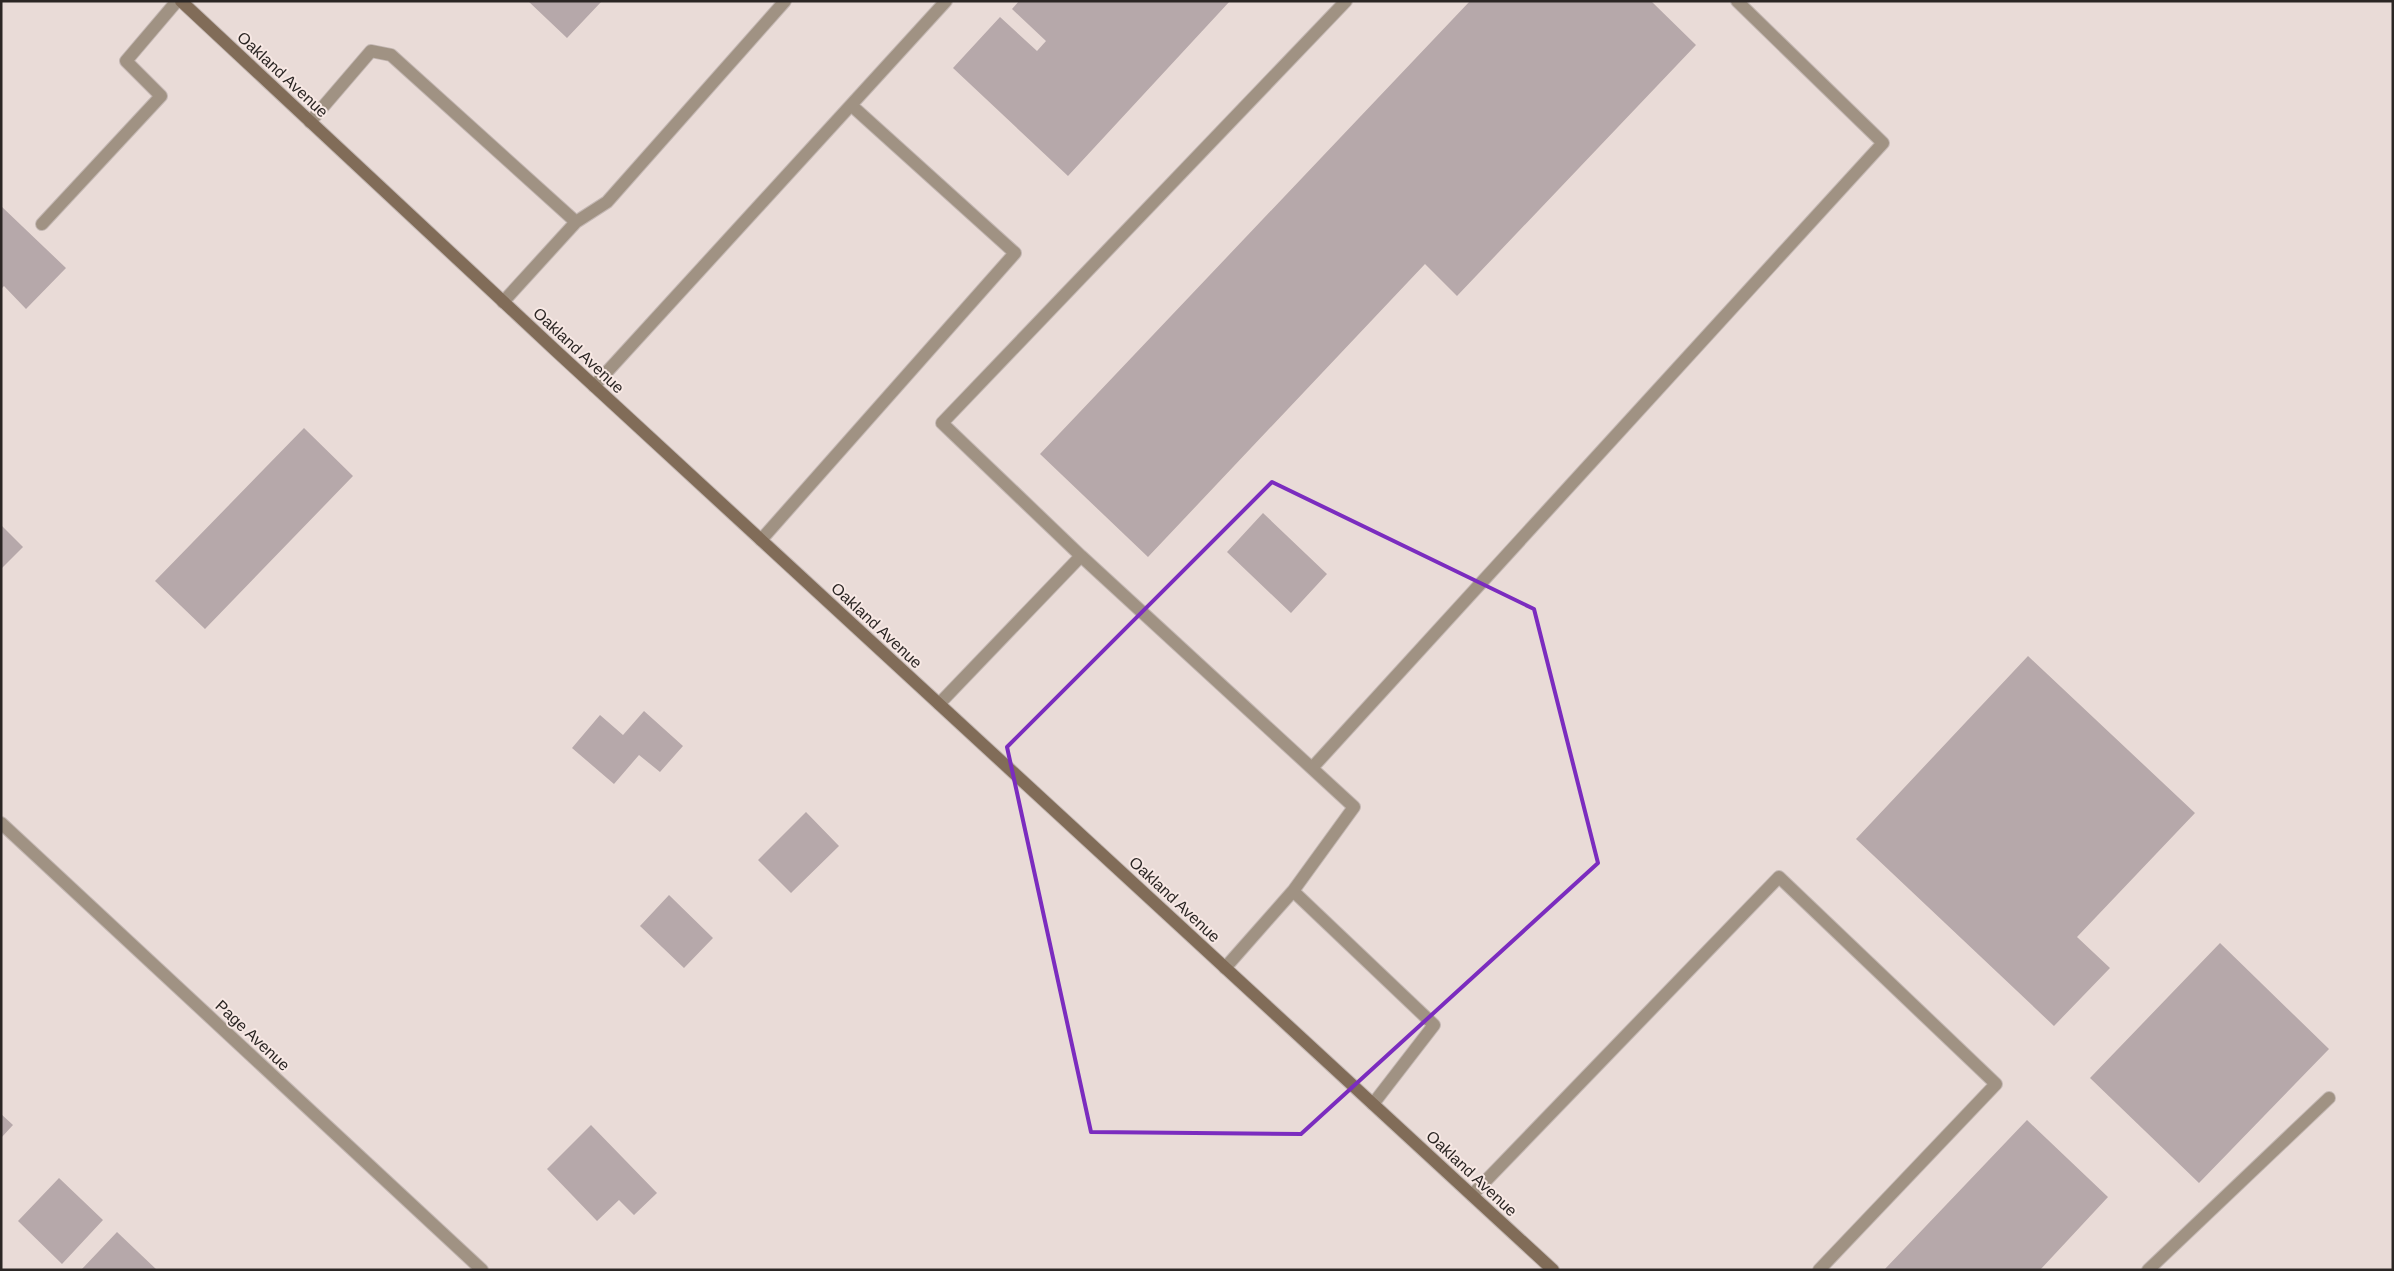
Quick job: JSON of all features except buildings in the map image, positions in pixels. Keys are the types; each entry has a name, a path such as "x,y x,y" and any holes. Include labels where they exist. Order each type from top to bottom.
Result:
{"street":[{"name":"Oakland Avenue","path":"179,1 1553,1270"},
{"path":"42,224 162,96 126,61 179,1"},
{"path":"503,302 576,222 607,202 785,1"},
{"path":"594,386 946,1"},
{"path":"1225,968 1293,891 1354,807 1081,556 942,423 1346,1"},
{"path":"1312,768 1883,143 1736,1"},
{"path":"310,122 371,51 391,55 576,222"},
{"path":"761,540 1015,253 851,105"},
{"path":"939,704 1081,556"},
{"name":"Page Avenue","path":"1,823 482,1270"},
{"path":"1472,1195 1779,877 1996,1084 1819,1270"},
{"path":"1293,891 1434,1025 1373,1104"},
{"path":"2148,1270 2329,1098"}],"highlighted area":[{"path":"1272,482 1534,609 1598,863 1301,1134 1091,1132 1007,747"}]}
